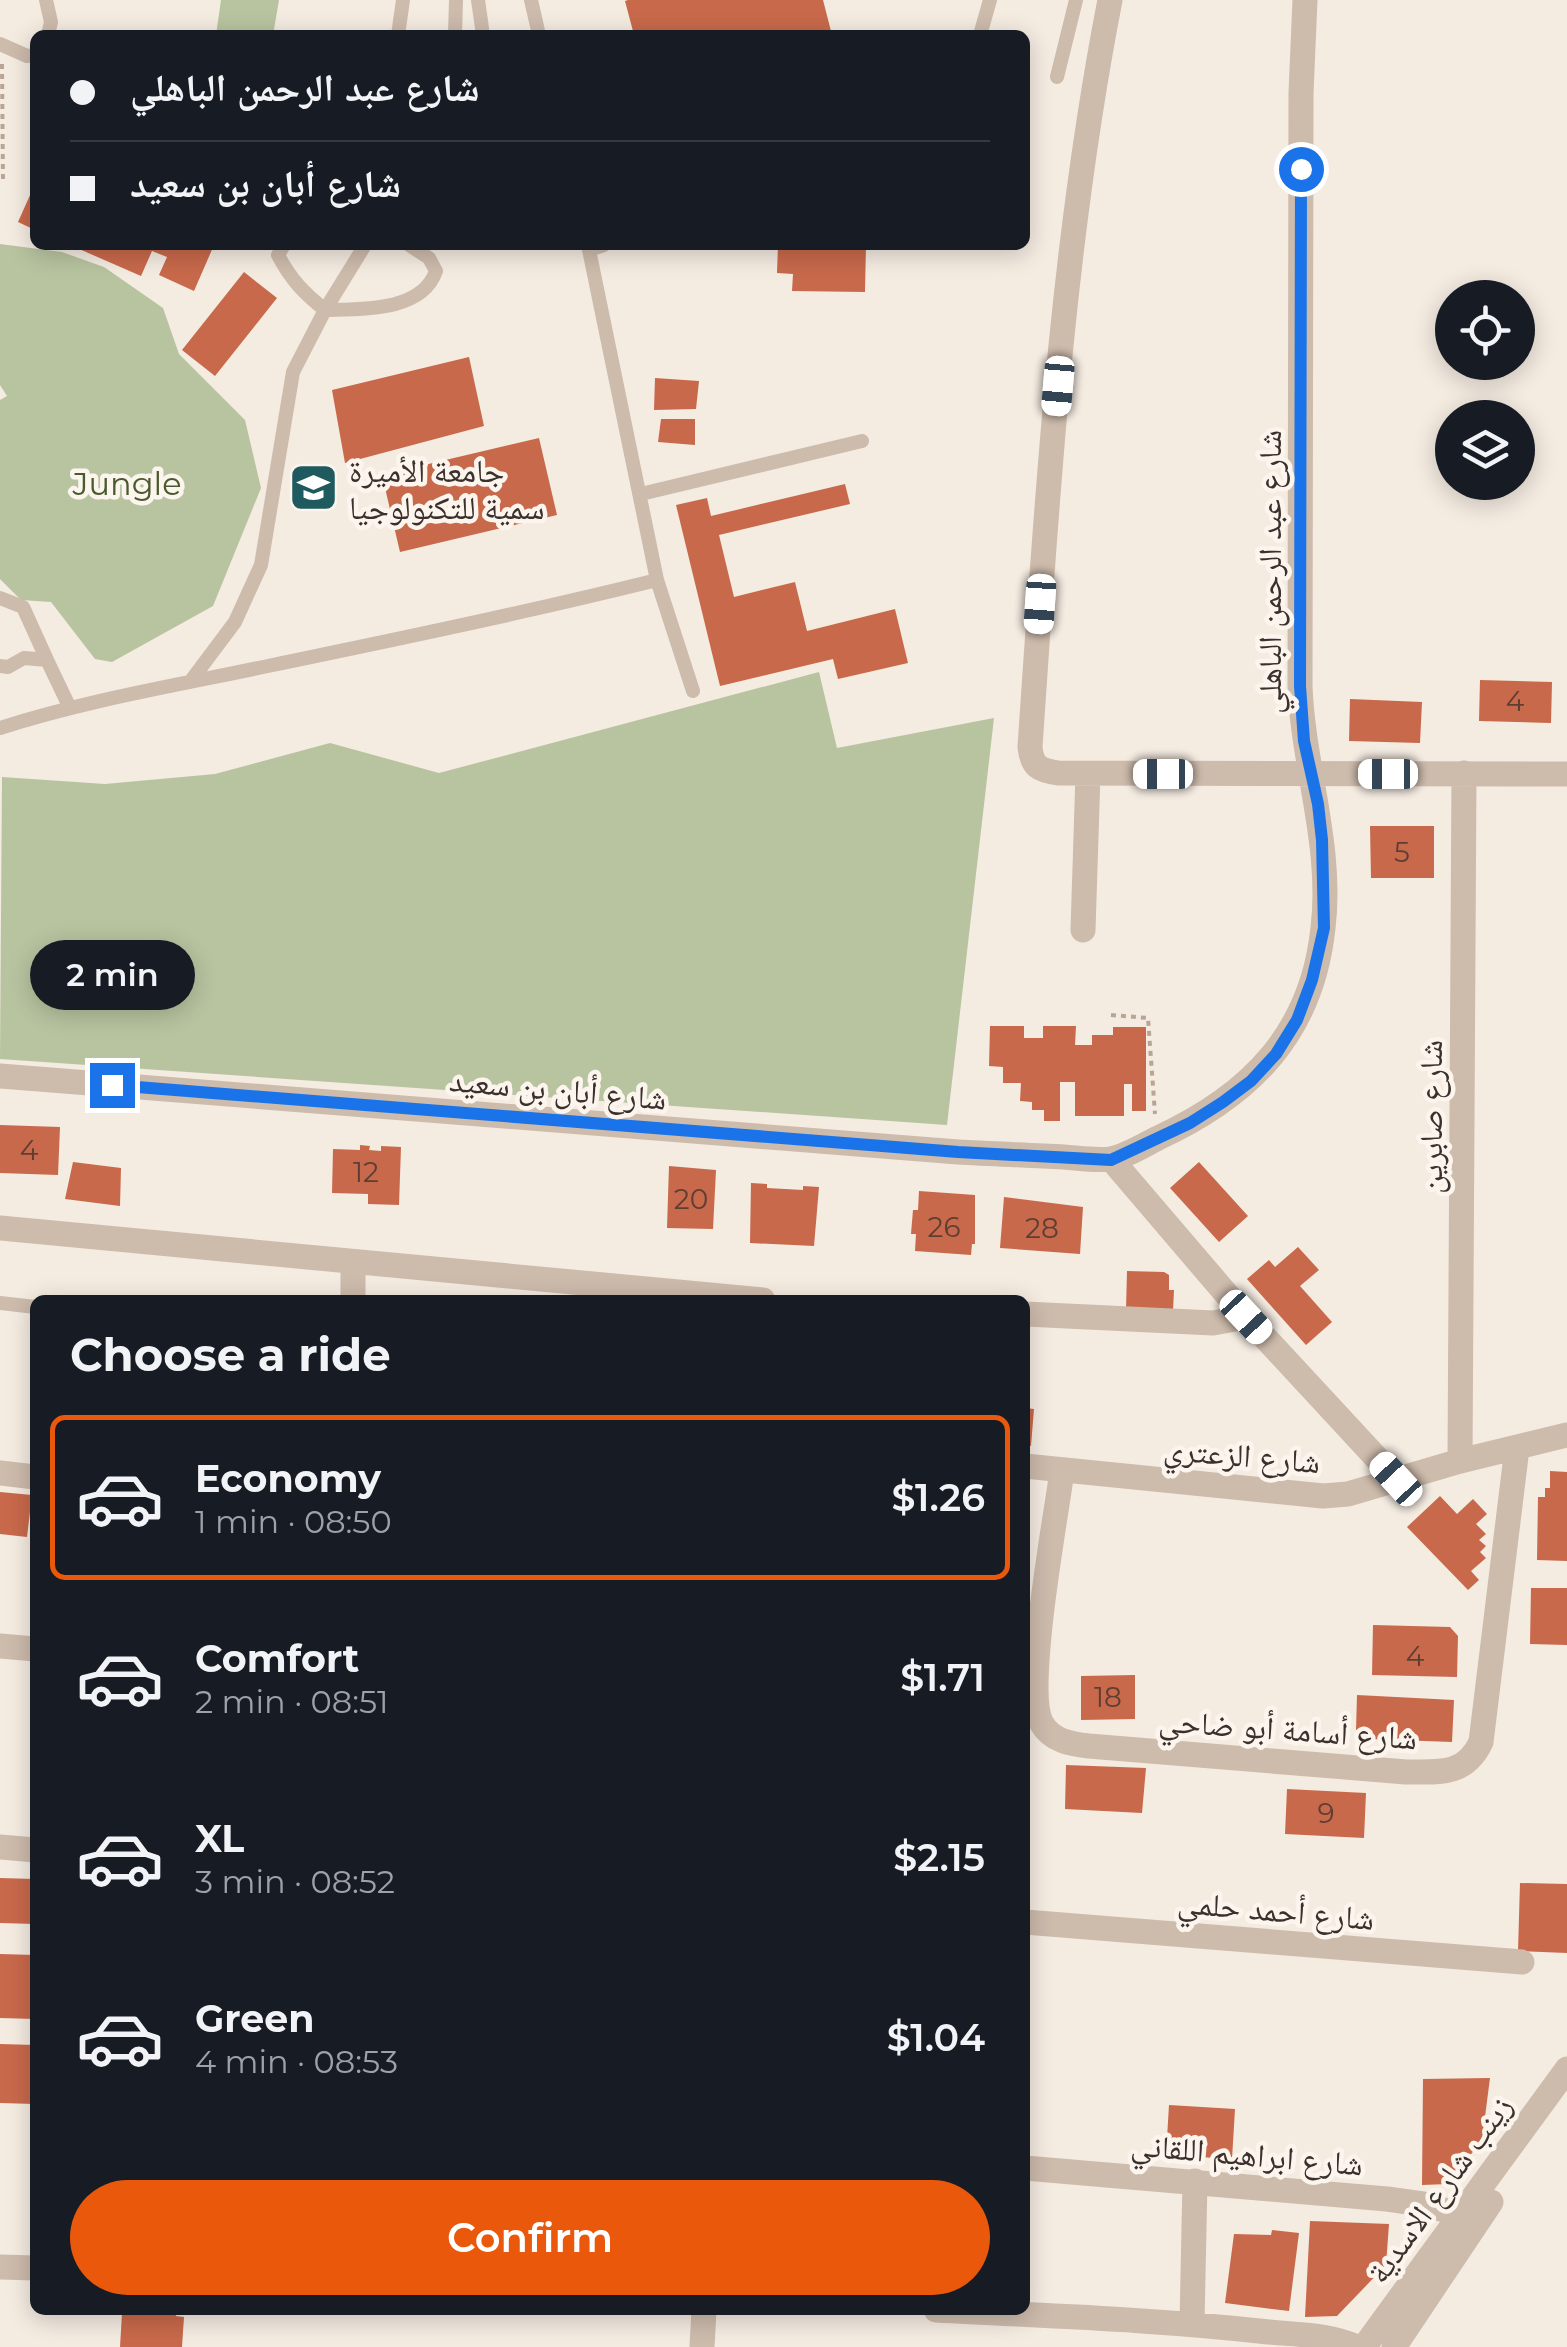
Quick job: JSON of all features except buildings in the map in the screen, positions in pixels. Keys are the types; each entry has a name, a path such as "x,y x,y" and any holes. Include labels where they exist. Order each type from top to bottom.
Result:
{"street":[{"path":"1110,0 1072,238 1044,533 1030,747 1033,764 1038,769 1058,773 1088,774 1567,774"},
{"name":"شارع عبد الرحمن الباهلي","path":"1111,1160 1190,1123 1251,1081 1276,1054 1297,1020 1312,980 1324,928 1322,840 1304,741 1300,686 1301,93 1305,0"},
{"name":"شارع صابرين","path":"1460,1461 1464,773"},
{"path":"1082,930 1088,774"},
{"name":"شارع أبان بن سعيد","path":"0,1076 958,1152 1111,1160"},
{"path":"1111,1160 1246,1317 1396,1479"},
{"path":"0,1228 706,1295"},
{"path":"353,1264 353,1295"},
{"path":"1030,1314 1213,1323 1246,1317"},
{"name":"شارع الزعتري","path":"1030,1467 1323,1496 1348,1494 1567,1435"},
{"name":"شارع أسامة أبو ضاحي","path":"1062,1471 1035,1675 1038,1714 1050,1734 1072,1744 1089,1746 1406,1772 1453,1772 1474,1756 1480,1742 1517,1448"},
{"path":"0,1473 30,1476"},
{"path":"0,1847 30,1850"},
{"name":"شارع أحمد حلمي","path":"1030,1922 1522,1962"},
{"name":"زينب شارع الاسدية","path":"1361,2347 1567,2070"},
{"name":"زينب شارع الاسدية","path":"1394,2347 1567,2092"},
{"name":"شارع ابراهيم اللقاني","path":"1030,2168 1424,2204 1462,2215"},
{"path":"1192,2324 1194,2181"},
{"path":"0,2266 30,2268"},
{"path":"702,2347 704,2315"},
{"path":"1027,2315 1192,2324 1306,2342 1324,2335 1361,2347"}],"lane":[{"path":"46,0 49,30"},
{"path":"399,30 403,0"},
{"path":"455,30 456,0"},
{"path":"478,0 482,30"},
{"path":"531,0 538,30"},
{"path":"981,30 990,0"},
{"path":"1056,77 1076,0"},
{"path":"0,44 30,55"},
{"path":"281,250 278,256 297,288 325,310 375,308 415,296 431,285 436,271 429,258 417,250"},
{"path":"190,682 235,622 261,566 293,372 362,250"},
{"path":"595,250 657,580 693,690"},
{"path":"640,494 862,441"},
{"path":"0,728 69,706 525,612 657,580"},
{"path":"0,598 23,607 69,706"},
{"path":"0,666 8,667 24,658 46,660"},
{"path":"0,1303 30,1306"}],"path":[{"path":"2,82 3,179"},
{"path":"1111,1015 1148,1018 1157,1138"}],"green space":[{"path":"221,0 279,0 274,30 217,30"},
{"name":"Jungle","path":"0,244 62,252 104,267 163,308 179,354 245,420 261,488 213,606 112,662 95,659 51,602 21,600 0,579 0,400 7,396 0,385"},
{"path":"819,672 837,748 994,718 947,1125 0,1059 2,777 105,784 215,774 330,743 439,773"}],"place":[{"name":"جامعة الأميرة سمية للتكنولوجيا","path":"314,488"}],"route":[{"path":"112,1085 958,1152 1111,1160 1190,1123 1251,1081 1276,1054 1297,1020 1312,980 1324,928 1322,840 1304,741 1300,686 1301,169"}]}
